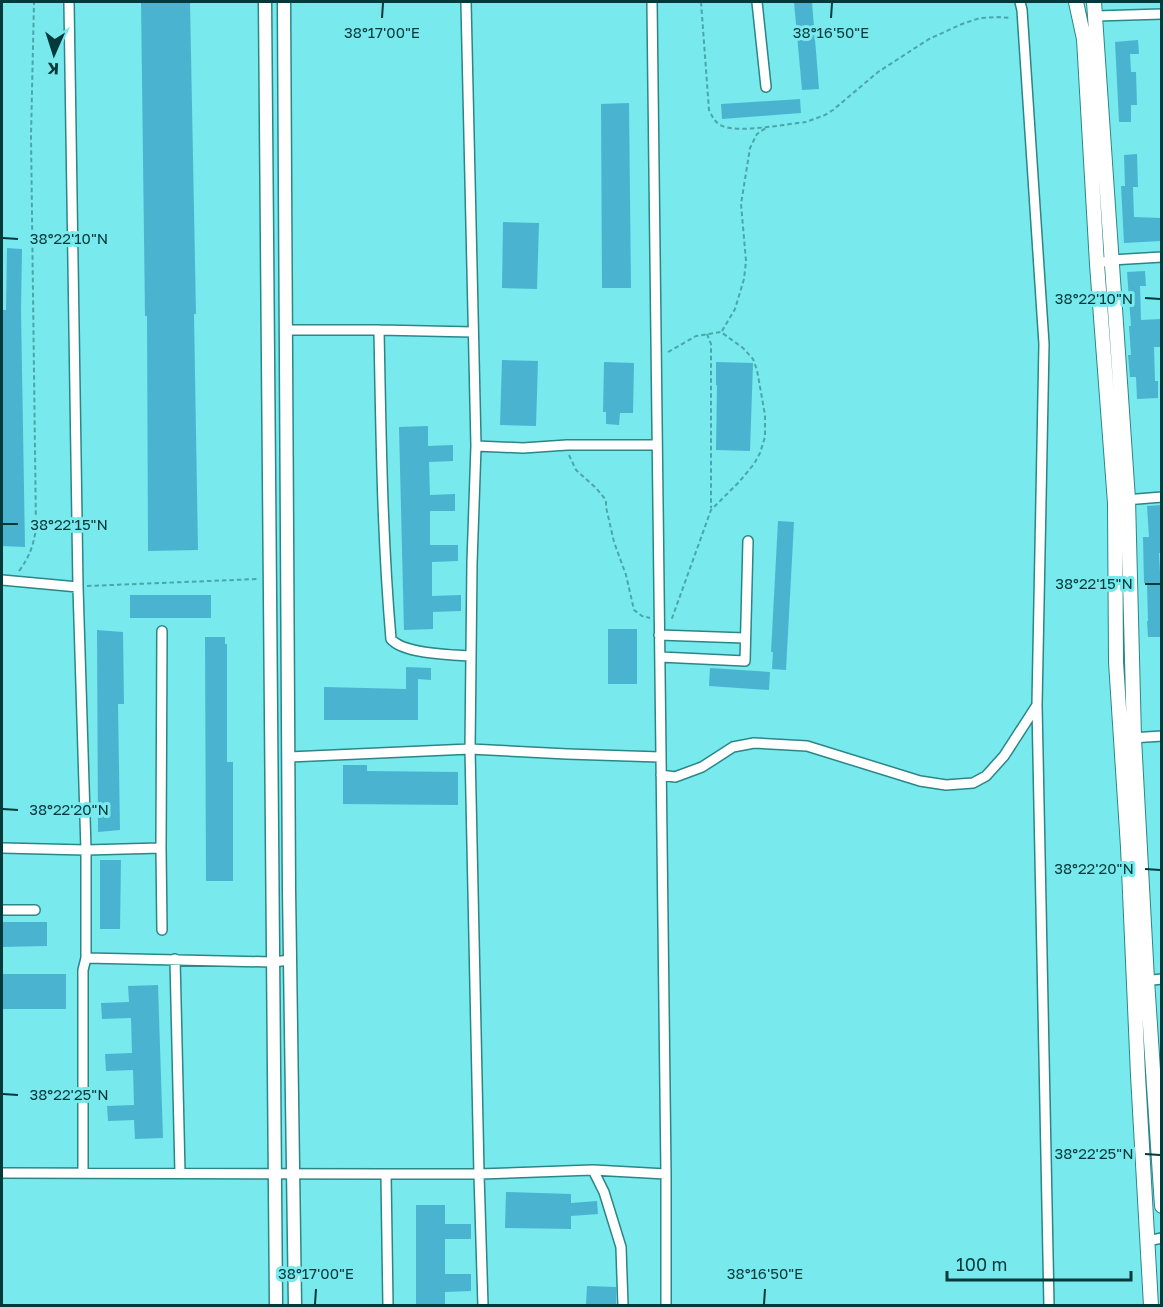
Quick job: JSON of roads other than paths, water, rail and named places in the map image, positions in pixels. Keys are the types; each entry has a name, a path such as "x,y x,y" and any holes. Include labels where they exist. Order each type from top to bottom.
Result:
{"main road":[{"path":"1076,2 1083,39 1104,262 1121,501 1127,739 1154,1240 1151,1305"},
{"path":"1095,8 1104,262"},
{"path":"1140,982 1161,1206"}],"street":[{"path":"69,2 78,586 86,850 86,958 83,970 83,1173"},
{"path":"265,2 276,1305"},
{"path":"284,2 295,1305"},
{"path":"466,2 476,446 470,749 478,1174 483,1305"},
{"path":"652,2 659,619 663,635 660,657 660,757 666,1305"},
{"path":"757,2 766,87"},
{"path":"1020,2 1044,344 1037,705 1049,1305"},
{"path":"1095,8 1161,14"},
{"path":"1104,262 1161,257"},
{"path":"287,330 473,332"},
{"path":"378,330 387,596 391,639 395,644 435,654 471,656"},
{"path":"476,446 523,448 567,445 657,445"},
{"path":"1121,501 1161,497"},
{"path":"660,657 745,661 748,541"},
{"path":"6,581 78,586"},
{"path":"162,631 162,930"},
{"path":"663,635 745,638"},
{"path":"661,775 675,777 702,767 733,747 754,743 807,746 920,781 946,785 973,783 986,776 1004,756 1037,705"},
{"path":"1127,739 1161,736"},
{"path":"289,757 470,749 660,757"},
{"path":"2,848 86,850 161,848"},
{"path":"2,910 35,910"},
{"path":"86,958 272,962 291,960"},
{"path":"175,959 180,1173"},
{"path":"1140,982 1161,979"},
{"path":"2,1173 478,1174 593,1170 666,1174"},
{"path":"593,1170 604,1192 621,1247 623,1305"},
{"path":"386,1174 388,1305"}]}
